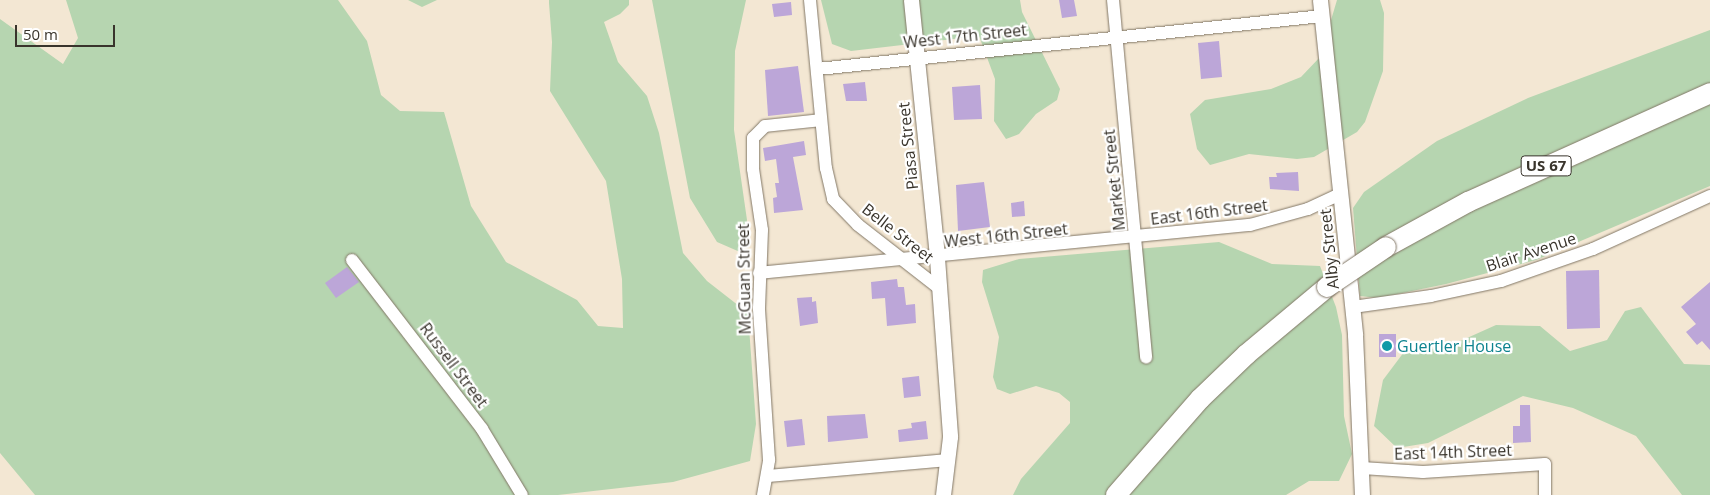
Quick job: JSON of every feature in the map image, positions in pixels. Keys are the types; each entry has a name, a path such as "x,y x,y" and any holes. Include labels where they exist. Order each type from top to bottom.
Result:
{"highway":[{"name":"US 67","path":"1116,495 1200,399 1247,354 1327,288 1386,247 1468,202 1710,93"}],"street":[{"name":"Belle Street","path":"810,0 818,69 821,120 833,199 841,210 939,288"},
{"name":"Piasa Street","path":"911,0 939,288"},
{"name":"Market Street","path":"1113,0 1146,357"},
{"name":"Alby Street","path":"1320,0 1353,307 1362,495"},
{"name":"West 17th Street","path":"818,69 1116,35 1322,16"},
{"name":"McGuan Street","path":"763,495 768,476 759,273 762,230 753,169 755,132 765,126 821,120"},
{"name":"East 16th Street","path":"1136,238 1272,221 1340,194"},
{"name":"Blair Avenue","path":"1353,307 1431,296 1501,280 1593,249 1710,196"},
{"name":"West 16th Street","path":"759,273 905,261 1136,238"},
{"name":"Russell Street","path":"352,260 482,429 522,495"},
{"path":"939,288 950,437 943,495"},
{"path":"768,476 948,460"},
{"name":"East 14th Street","path":"1362,468 1423,472 1545,464 1545,495"}],"green space":[{"path":"66,0 338,0 367,41 381,95 400,111 444,112 471,206 506,262 577,300 598,326 623,328 622,279 606,181 550,91 552,42 549,0 629,0 629,5 620,14 604,22 618,62 647,96 659,133 683,253 707,281 748,313 756,424 750,461 673,482 558,495 35,495 0,453 0,19 63,64 78,38"},
{"path":"408,0 437,0 422,7"},
{"path":"652,0 746,0 735,51 734,130 747,220 740,252 717,242 690,198"},
{"path":"821,0 1020,0 1022,12 1060,89 1057,100 1036,114 1019,134 1006,139 994,121 995,79 979,36 851,51 832,44"},
{"path":"1337,0 1380,0 1384,13 1383,71 1365,122 1357,132 1314,157 1297,159 1249,154 1210,165 1197,149 1190,114 1205,100 1271,89 1301,77 1320,57"},
{"path":"1710,30 1710,186 1536,260 1446,284 1378,298 1360,296 1353,208 1364,192 1437,141 1528,98"},
{"path":"1219,242 1272,264 1320,266 1336,307 1342,335 1344,416 1352,454 1339,481 1309,481 1286,495 1013,495 1021,479 1070,423 1070,402 1059,393 1036,386 1010,394 997,389 993,377 999,337 982,282 983,270 1019,259"},
{"path":"1641,307 1684,364 1710,365 1710,495 1682,495 1636,436 1573,408 1523,396 1428,443 1397,448 1374,426 1383,380 1404,352 1447,347 1496,325 1540,326 1570,351 1607,340 1625,311"}],"building":[{"path":"1059,0 1074,0 1077,16 1062,18"},
{"path":"791,2 792,15 774,17 772,4"},
{"path":"1219,41 1222,77 1201,79 1198,43"},
{"path":"798,66 804,112 768,116 765,70"},
{"path":"865,82 867,101 846,101 843,84"},
{"path":"980,85 982,119 954,120 952,87"},
{"path":"804,141 806,155 793,157 803,210 774,213 773,198 777,197 775,183 779,183 776,159 765,161 763,148"},
{"path":"1298,172 1299,191 1270,189 1269,177 1277,177 1276,173"},
{"path":"984,182 990,227 958,231 956,185"},
{"path":"1024,201 1025,216 1012,217 1011,203"},
{"path":"347,267 359,282 336,298 325,283"},
{"path":"1599,270 1600,328 1567,329 1566,271"},
{"path":"897,279 898,287 904,287 906,305 915,304 916,323 887,326 885,298 872,299 871,282"},
{"path":"1710,282 1710,350 1702,341 1697,345 1686,332 1696,324 1681,307"},
{"path":"812,297 812,302 816,301 818,323 800,326 797,298"},
{"name":"Guertler House","path":"1379,334 1396,334 1396,357 1379,357"},
{"path":"919,376 921,396 904,398 902,378"},
{"path":"1520,405 1530,405 1531,442 1513,443 1513,426 1520,426"},
{"path":"865,414 868,438 828,442 827,416"},
{"path":"802,419 805,445 787,447 784,421"},
{"path":"926,421 928,439 899,442 898,430 912,428 911,423"}],"place":[{"name":"Guertler House","path":"1387,346"}]}
